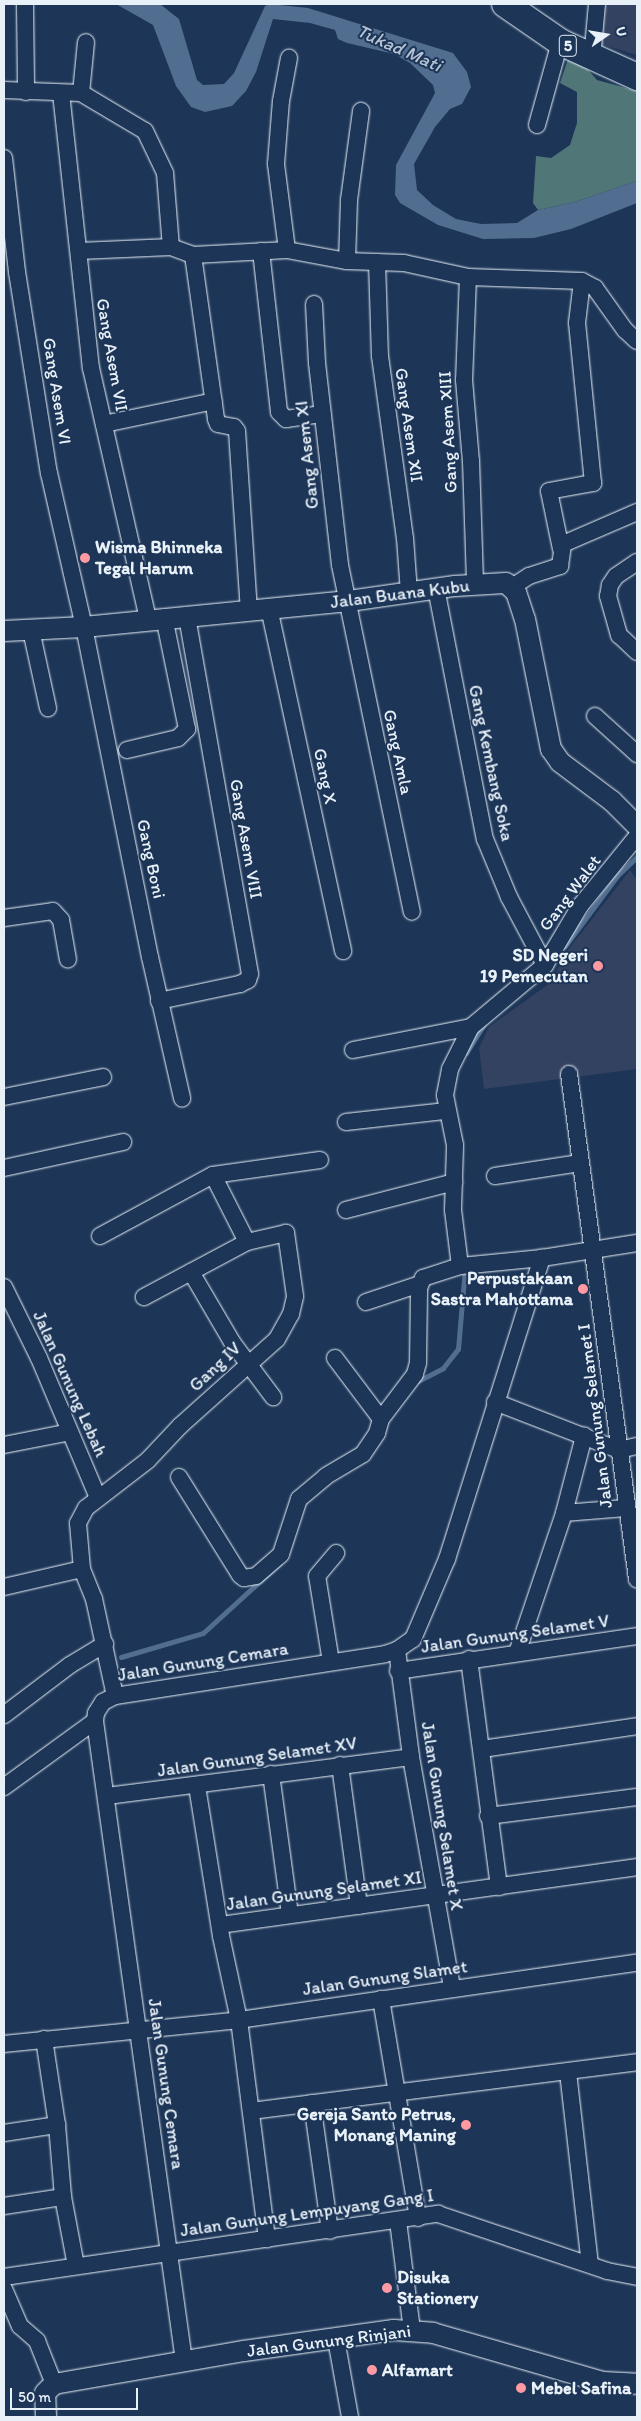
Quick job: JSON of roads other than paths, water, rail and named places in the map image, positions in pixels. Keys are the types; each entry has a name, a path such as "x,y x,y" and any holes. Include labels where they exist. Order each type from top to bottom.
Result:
{"highway":[{"name":"5","path":"505,4 560,42 592,59 637,77"}],"street":[{"path":"25,4 26,92"},
{"path":"592,59 596,39 597,4"},
{"path":"81,93 86,42"},
{"path":"537,125 560,42"},
{"path":"287,250 276,164 280,108 289,58"},
{"path":"4,90 81,93 145,131 164,173 171,247"},
{"name":"Gang Asem VII","path":"61,93 79,251 85,329 104,424 186,729 178,738 127,750"},
{"path":"347,261 349,200 361,111"},
{"name":"Gang Asem VI","path":"4,158 16,264 49,473 84,627"},
{"path":"79,251 171,247 193,255 287,250 347,261 404,263 468,277 582,281 595,288 625,330 637,341"},
{"path":"261,251 279,412 286,419 323,414"},
{"path":"193,255 218,424 234,427 238,440 249,610"},
{"name":"Gang Asem XII","path":"377,262 380,356 405,538 409,592"},
{"name":"Gang Asem XIII","path":"468,277 464,380 472,460 475,584"},
{"path":"582,281 577,323 593,483 549,492 561,549 560,566 529,576 512,587 524,619 551,749 560,762 612,801 637,828"},
{"name":"Gang Asem XI","path":"314,304 323,414 336,532 349,601"},
{"path":"104,424 214,401"},
{"path":"561,549 571,540 637,512"},
{"path":"637,562 616,576 610,585 608,596 619,635 637,652"},
{"name":"Jalan Buana Kubu","path":"4,631 84,627 156,618 349,601 436,588 497,582 512,587"},
{"name":"Gang Kembang Soka","path":"436,588 485,839 509,897 544,965"},
{"name":"Gang Amla","path":"349,601 367,704 412,912"},
{"name":"Gang X","path":"269,608 343,951"},
{"name":"Gang Asem VIII","path":"159,1001 240,984 248,980 250,974 187,615"},
{"name":"Gang Boni","path":"84,627 159,1001 182,1098"},
{"path":"31,630 48,708"},
{"path":"595,716 637,754"},
{"name":"Gang Walet","path":"460,1266 453,1210 455,1145 446,1111 447,1076 471,1028 544,965 580,906 637,828"},
{"path":"4,918 53,911 60,920 68,959"},
{"path":"353,1050 471,1028"},
{"name":"Jalan Gunung Selamet I","path":"569,1074 580,1163 594,1248 626,1508 637,1579"},
{"path":"4,1097 103,1077"},
{"path":"346,1122 446,1111"},
{"path":"4,1168 123,1142"},
{"path":"100,1236 213,1175 320,1160"},
{"path":"495,1176 580,1163"},
{"path":"144,1296 247,1242 213,1175"},
{"path":"346,1210 454,1182"},
{"name":"Gang IV","path":"115,1696 106,1647 82,1569 78,1523 86,1508 148,1460 247,1363 277,1339 290,1314 295,1296 286,1233 247,1242"},
{"path":"179,1477 240,1574 244,1578 256,1576 280,1554 299,1499 326,1476 363,1454 377,1433 381,1419 414,1374 418,1363 420,1284 423,1278 460,1266 542,1258 594,1248 637,1243"},
{"path":"397,1650 413,1638 447,1559 542,1258"},
{"path":"191,1272 247,1363 273,1397"},
{"path":"366,1302 420,1284"},
{"name":"Jalan Gunung Lebah","path":"4,1287 39,1358 98,1498"},
{"path":"335,1358 381,1419"},
{"path":"495,1402 619,1450 637,1446"},
{"path":"4,1445 70,1432"},
{"path":"517,1653 564,1513 584,1436"},
{"path":"564,1513 626,1508"},
{"path":"331,1662 317,1576 336,1553"},
{"path":"4,1587 82,1569"},
{"name":"Jalan Gunung Selamet V","path":"398,1671 637,1636"},
{"path":"4,1715 70,1665 106,1647"},
{"name":"Jalan Gunung Cemara","path":"184,2361 107,1796 94,1722 99,1707 115,1696 397,1650"},
{"name":"Jalan Gunung Selamet X","path":"397,1650 398,1671 452,1988"},
{"path":"470,1659 482,1749 488,1816 500,1887"},
{"path":"4,1788 94,1722"},
{"path":"482,1749 637,1726"},
{"name":"Jalan Gunung Selamet XV","path":"107,1796 412,1757"},
{"path":"340,1765 359,1906"},
{"path":"271,1774 290,1915"},
{"path":"197,1786 220,1925 239,2020 267,2239"},
{"path":"488,1816 637,1797"},
{"name":"Jalan Gunung Selamet XI","path":"220,1925 637,1867"},
{"name":"Jalan Gunung Slamet","path":"4,2044 239,2020 637,1963"},
{"path":"381,1999 418,2218"},
{"path":"44,2039 57,2125 63,2197 76,2266"},
{"path":"252,2111 637,2062"},
{"path":"568,2072 590,2264"},
{"path":"312,2103 330,2231"},
{"path":"4,2133 57,2125"},
{"path":"4,2206 63,2197"},
{"name":"Jalan Gunung Lempuyang Gang I","path":"4,2277 169,2251 448,2215 590,2264 637,2277"},
{"path":"398,2221 412,2330"},
{"path":"4,2289 20,2326 37,2341 54,2384 45,2393 46,2417"},
{"name":"Jalan Gunung Rinjani","path":"54,2384 184,2361 412,2330 433,2333 602,2382 637,2384"},
{"path":"336,2339 350,2417"}],"water":[{"name":"Tukad Mati","path":"116,4 160,4 179,19 197,80 203,85 224,84 234,73 265,6 270,4 308,8 453,53 467,72 471,87 462,104 450,109 435,127 414,164 417,190 433,205 456,219 481,224 517,223 538,210 575,202 637,181 637,203 571,229 534,238 483,239 438,225 400,203 395,195 396,165 435,93 433,85 410,63 394,54 347,43 338,39 335,30 310,23 273,19 256,72 246,91 232,106 205,112 191,107 176,86 153,25"}],"waterway":[{"path":"565,946 617,876 637,857"},
{"path":"466,1053 484,1024"},
{"path":"418,1381 443,1368 458,1349 465,1268"},
{"path":"121,1657 203,1633 280,1563"}],"place":[{"name":"Wisma Bhinneka Tegal Harum","path":"85,558"},
{"name":"SD Negeri 19 Pemecutan","path":"598,966"},
{"name":"Perpustakaan Sastra Mahottama","path":"583,1289"},
{"name":"Gereja Santo Petrus, Monang Maning","path":"466,2125"},
{"name":"Disuka Stationery","path":"387,2288"},
{"name":"Alfamart","path":"372,2370"},
{"name":"Mebel Safina","path":"521,2388"}]}
